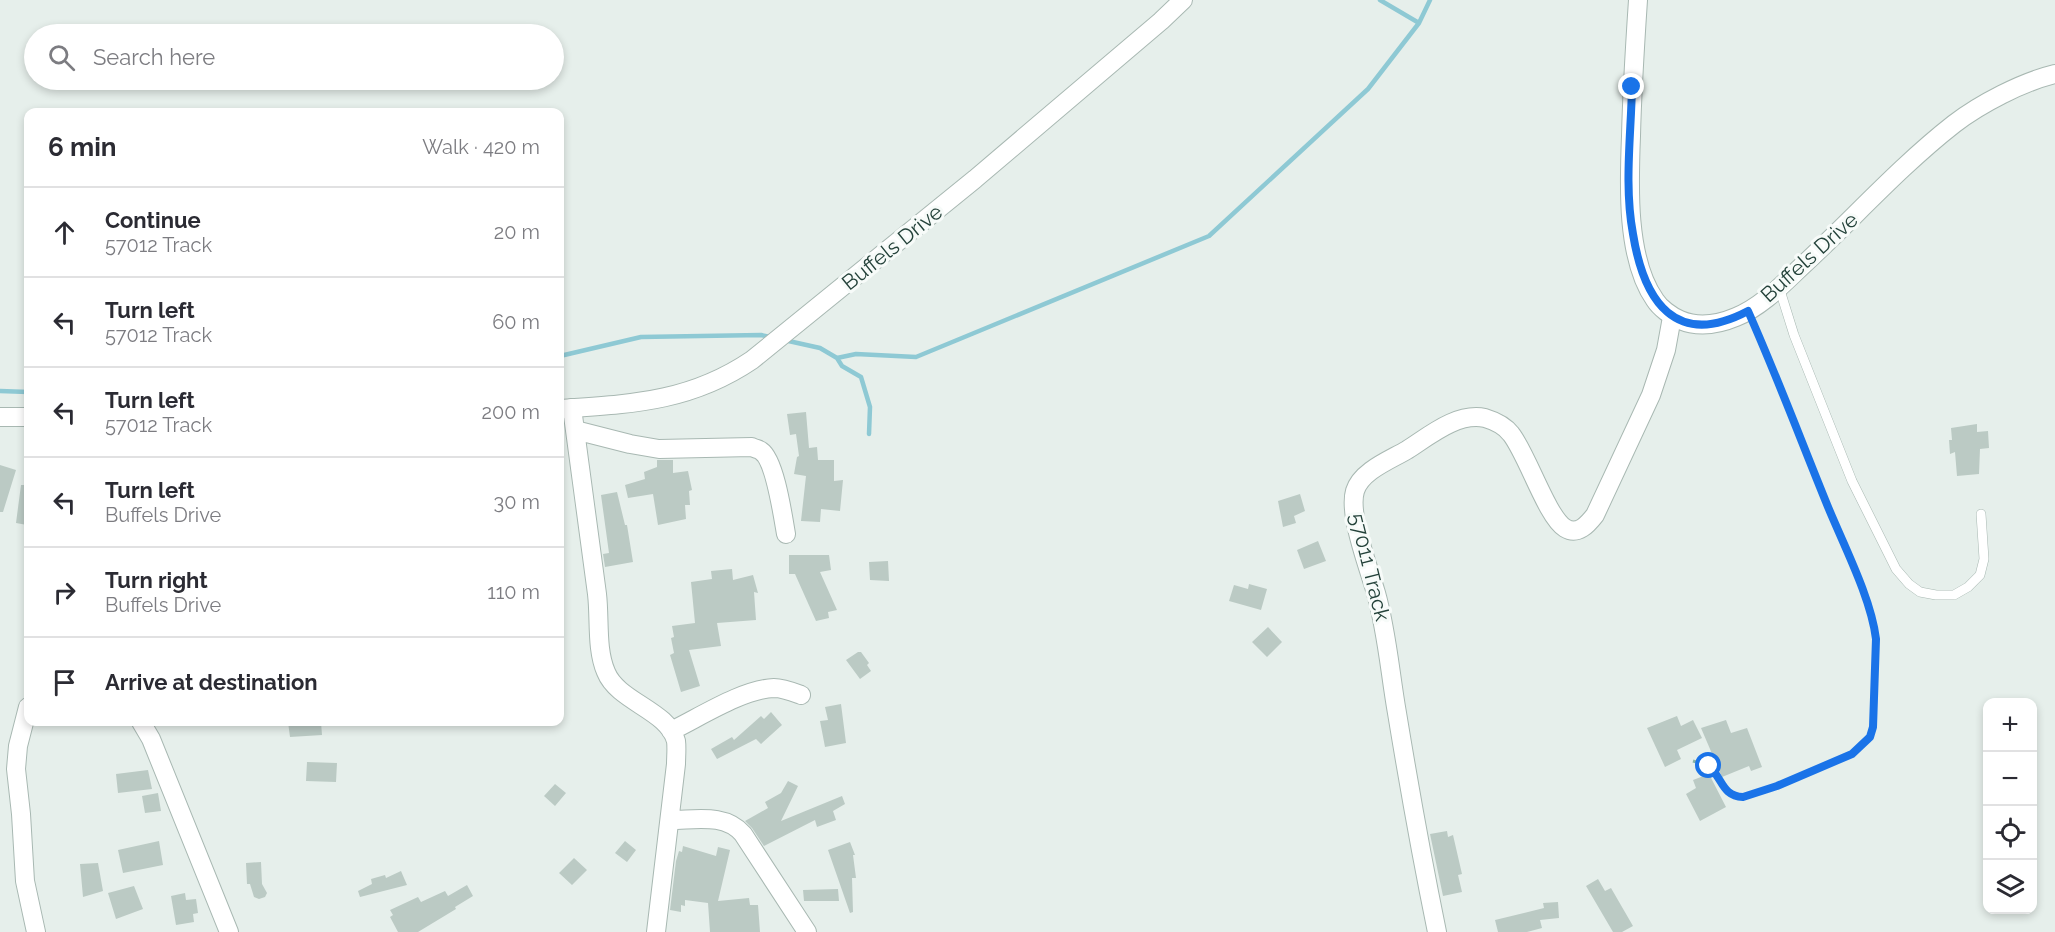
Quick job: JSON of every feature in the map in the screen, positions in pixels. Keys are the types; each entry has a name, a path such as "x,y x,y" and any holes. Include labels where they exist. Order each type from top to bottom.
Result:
{"street":[{"name":"Buffels Drive","path":"566,409 626,405 675,396 730,375 810,314 984,172 1183,0"},
{"path":"1638,0 1632,87 1629,192 1632,233 1643,275 1655,301 1672,316"},
{"name":"Buffels Drive","path":"1672,316 1693,325 1713,324 1748,311 1779,287 1919,154 1956,123 2001,95 2055,74"},
{"name":"57011 Track","path":"1437,932 1414,815 1383,620 1354,510 1355,492 1361,480 1376,469 1447,426 1463,418 1483,418 1500,424 1512,435 1555,517 1566,529 1576,530 1586,527 1595,515 1652,395 1666,350 1672,316"},
{"path":"566,409 575,430 597,597 601,650 606,672 616,687 662,721 671,730 676,742 676,764 656,932"},
{"path":"0,417 24,417"},
{"path":"575,430 659,449 745,447 762,451 767,457 778,491 786,534"},
{"path":"671,730 758,691 776,688 801,695"},
{"path":"24,723 18,746 16,768 25,881 36,932"},
{"path":"143,726 160,760 229,932"},
{"path":"670,820 712,819 735,825 807,932"}],"lane":[{"path":"1779,287 1794,336 1852,481 1896,569 1908,584 1936,596 1954,595 1968,587 1980,575 1984,559 1981,514"}],"path":[{"path":"1693,761 1709,766 1718,774 1728,793 1743,797 1777,786 1852,754 1870,737 1873,727 1875,626 1776,373 1748,311"}],"building":[{"path":"806,412 809,448 817,447 818,460 834,460 834,481 843,480 840,511 821,509 820,522 801,521 806,476 794,474 799,456 796,434 790,435 787,414"},
{"path":"1977,424 1977,432 1988,431 1989,448 1980,449 1979,474 1957,476 1955,452 1950,454 1951,428"},
{"path":"657,460 673,460 673,473 688,471 692,490 689,491 690,505 685,505 686,519 658,525 653,494 628,498 625,485 645,479 644,472 657,467"},
{"path":"0,465 16,470 3,512 0,512"},
{"path":"21,485 24,485 24,524 16,523"},
{"path":"617,492 625,525 627,525 633,562 605,567 603,554 609,553 601,495"},
{"path":"1300,494 1305,511 1294,516 1296,523 1283,527 1278,501"},
{"path":"1318,541 1326,561 1304,569 1297,550"},
{"path":"789,555 829,555 831,570 820,572 837,610 828,612 829,618 816,621 795,574 789,574"},
{"path":"888,561 889,581 870,580 869,562"},
{"path":"732,569 733,580 753,575 758,593 754,592 756,620 717,623 721,646 689,650 700,686 681,692 670,655 674,653 671,638 674,637 672,626 695,623 691,582 712,579 711,571"},
{"path":"1249,584 1267,589 1261,610 1229,601 1234,585 1248,589"},
{"path":"1268,627 1282,642 1267,657 1252,642"},
{"path":"861,652 869,663 867,665 871,671 860,679 846,660"},
{"path":"841,704 846,743 825,747 820,721 828,720 825,707"},
{"path":"771,712 782,725 761,744 756,739 717,759 711,749 732,737 734,740 761,716 764,719"},
{"path":"1677,716 1681,726 1693,720 1702,738 1677,750 1681,759 1665,767 1647,728"},
{"path":"1726,720 1731,733 1747,728 1762,767 1751,771 1749,766 1722,777 1701,728"},
{"path":"289,726 321,726 322,735 290,737"},
{"path":"307,762 337,763 336,782 306,781"},
{"path":"148,770 152,789 118,793 116,774"},
{"path":"1709,774 1726,807 1700,821 1686,794 1696,788 1693,780"},
{"path":"788,781 798,786 781,821 842,796 845,804 833,811 836,820 817,827 815,820 764,846 745,821 768,808 765,802 781,793"},
{"path":"555,784 566,793 555,806 544,796"},
{"path":"158,793 161,811 145,813 142,796"},
{"path":"1447,831 1448,837 1453,835 1462,874 1458,875 1462,892 1443,896 1430,834"},
{"path":"159,841 163,865 123,873 118,850"},
{"path":"625,841 636,850 627,862 615,853"},
{"path":"850,842 855,855 853,855 856,878 852,878 853,912 850,913 828,850"},
{"path":"683,846 716,856 718,847 730,850 718,901 749,898 750,905 758,905 760,932 710,932 708,903 685,900 685,906 681,905 681,912 670,910 676,861"},
{"path":"574,858 587,870 572,885 559,873"},
{"path":"261,862 262,884 267,893 265,897 259,899 254,897 250,884 247,884 246,863"},
{"path":"98,863 103,891 83,897 80,864"},
{"path":"401,871 407,885 360,897 358,891 372,884 371,879 385,875 386,878"},
{"path":"1598,879 1605,891 1611,888 1633,926 1622,932 1613,932 1586,886"},
{"path":"467,885 473,896 455,907 456,909 418,932 398,932 390,917 393,915 390,910 418,897 421,902 445,891 448,896"},
{"path":"134,886 143,909 116,919 108,893"},
{"path":"838,889 839,901 804,901 803,890"},
{"path":"185,893 186,900 196,899 198,913 193,914 194,922 176,925 171,896"},
{"path":"1558,902 1559,918 1540,920 1542,928 1527,932 1498,932 1495,920 1544,908 1543,903"}],"waterway":[{"path":"1380,0 1419,23"},
{"path":"784,340 820,348 837,358 856,354 916,357 1209,236 1368,89 1419,23 1430,0"},
{"path":"564,355 641,337 761,335 770,337"},
{"path":"837,358 842,366 861,377 870,407 869,434"},
{"path":"0,391 24,392"}],"route":[{"path":"1632,87 1629,192 1632,233 1643,275 1655,301 1672,316 1693,325 1713,324 1748,311 1776,373 1875,626 1873,727 1870,737 1863,746 1852,754 1821,768 1743,797 1728,793 1718,774 1709,766"}]}
